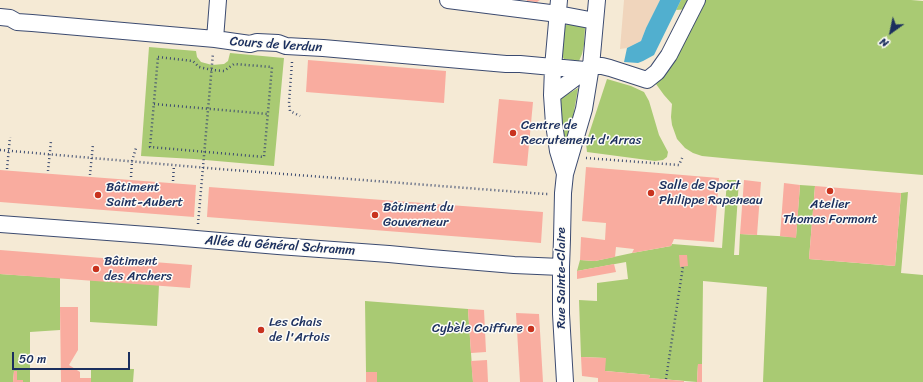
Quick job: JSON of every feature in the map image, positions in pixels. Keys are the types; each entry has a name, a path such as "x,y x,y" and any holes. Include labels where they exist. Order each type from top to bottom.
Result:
{"street":[{"path":"215,39 218,0"},
{"path":"448,0 558,7 595,21"},
{"path":"565,174 584,109 597,0"},
{"name":"Cours de Verdun","path":"0,17 10,18 17,22 32,24 215,39 250,44 257,42 278,43 286,46 553,67 588,68 602,66 647,80 657,72 669,55 693,3"},
{"path":"558,7 552,95 558,151 565,174"},
{"path":"552,95 588,68"},
{"name":"Rue Sainte-Claire","path":"565,174 560,267 565,382"},
{"name":"Allée du Général Schramm","path":"0,224 560,267"}],"path":[{"path":"196,239 215,39"},
{"path":"158,57 193,61 199,67 212,70 224,71 234,64 272,67 264,157 150,147 154,104 158,57"},
{"path":"292,59 289,103 290,111 300,116"},
{"path":"154,104 268,114"},
{"path":"7,169 10,137"},
{"path":"48,171 51,141"},
{"path":"90,175 93,144"},
{"path":"131,177 132,161 136,148"},
{"path":"0,150 203,168 545,194"},
{"path":"570,154 589,159 679,165 684,156"},
{"path":"173,182 174,165"},
{"path":"666,379 683,266"}],"shaded area":[{"path":"624,0 660,0 641,41 627,48 620,49"}],"green space":[{"path":"681,0 697,0 691,9 676,10"},
{"path":"704,0 923,1 923,175 702,156 685,148 677,139 672,125 672,104 655,82 691,25 694,23 697,13"},
{"path":"572,22 579,23 585,28 584,45 579,61 564,59 560,53 561,31 566,25"},
{"path":"149,47 196,51 197,57 201,62 212,65 224,64 228,61 230,53 284,58 274,166 141,156"},
{"path":"607,79 631,86 644,92 649,101 659,135 668,152 667,157 663,160 655,161 587,152 586,143"},
{"path":"578,88 567,146 561,128 558,100"},
{"path":"727,180 739,180 734,255 739,255 740,234 796,237 800,185 815,186 809,259 895,266 901,193 908,192 901,273 923,275 923,382 763,382 767,287 703,281 702,364 698,364 697,382 649,378 650,375 605,371 605,358 581,357 579,300 597,301 597,283 628,279 626,262 577,271 580,260 595,261 671,246 672,244 722,248"},
{"path":"0,274 60,278 60,330 30,332 30,382 17,380 17,371 14,371 13,382 0,382"},
{"path":"90,280 159,285 157,326 90,322"},
{"path":"365,301 468,309 473,382 377,382 377,372 366,372"},
{"path":"91,368 134,369 133,382 91,382"}],"water":[{"path":"660,0 681,0 654,55 638,63 624,62 627,48 641,41"}],"building":[{"path":"527,0 540,0 537,2"},
{"path":"308,60 446,71 444,103 306,92"},
{"name":"Centre de Recrutement d'Arras","path":"499,99 533,102 527,166 493,163"},
{"name":"Salle de Sport Philippe Rapeneau","path":"586,167 719,178 714,242 674,239 671,246 632,253 634,249 616,247 615,257 595,261 580,260 581,237 605,240 606,223 582,221"},
{"name":"Bâtiment Saint-Aubert","path":"0,170 196,185 194,217 0,202"},
{"path":"744,180 761,182 757,235 740,234"},
{"path":"784,183 800,185 796,238 780,236"},
{"path":"815,186 901,193 895,266 809,259"},
{"name":"Bâtiment du Gouverneur","path":"209,187 543,212 541,243 207,217"},
{"name":"Bâtiment des Archers","path":"0,250 192,265 190,288 0,274"},
{"path":"679,255 687,255 688,266 680,267"},
{"path":"614,264 616,272 577,279 577,271"},
{"path":"60,307 78,307 78,350 69,365 80,372 80,378 91,378 91,382 61,382"},
{"path":"468,309 484,310 486,352 471,353"},
{"path":"516,313 539,314 543,382 520,382"},
{"path":"581,357 606,358 605,371 650,375 649,378 684,382 598,382 598,378 582,376"},
{"path":"487,360 488,382 473,382 471,361"},
{"path":"698,364 702,364 702,382 697,382"},
{"path":"14,371 17,371 17,380 23,380 23,382 13,382"},
{"path":"366,372 377,372 377,382 366,382"}],"place":[{"name":"Centre de Recrutement d'Arras","path":"513,133"},
{"name":"Atelier Thomas Formont","path":"830,191"},
{"name":"Salle de Sport Philippe Rapeneau","path":"651,193"},
{"name":"Bâtiment Saint-Aubert","path":"98,195"},
{"name":"Bâtiment du Gouverneur","path":"375,215"},
{"name":"Bâtiment des Archers","path":"96,269"},
{"name":"Cybèle Coiffure","path":"531,329"},
{"name":"Les Chais de l'Artois","path":"261,330"}]}
